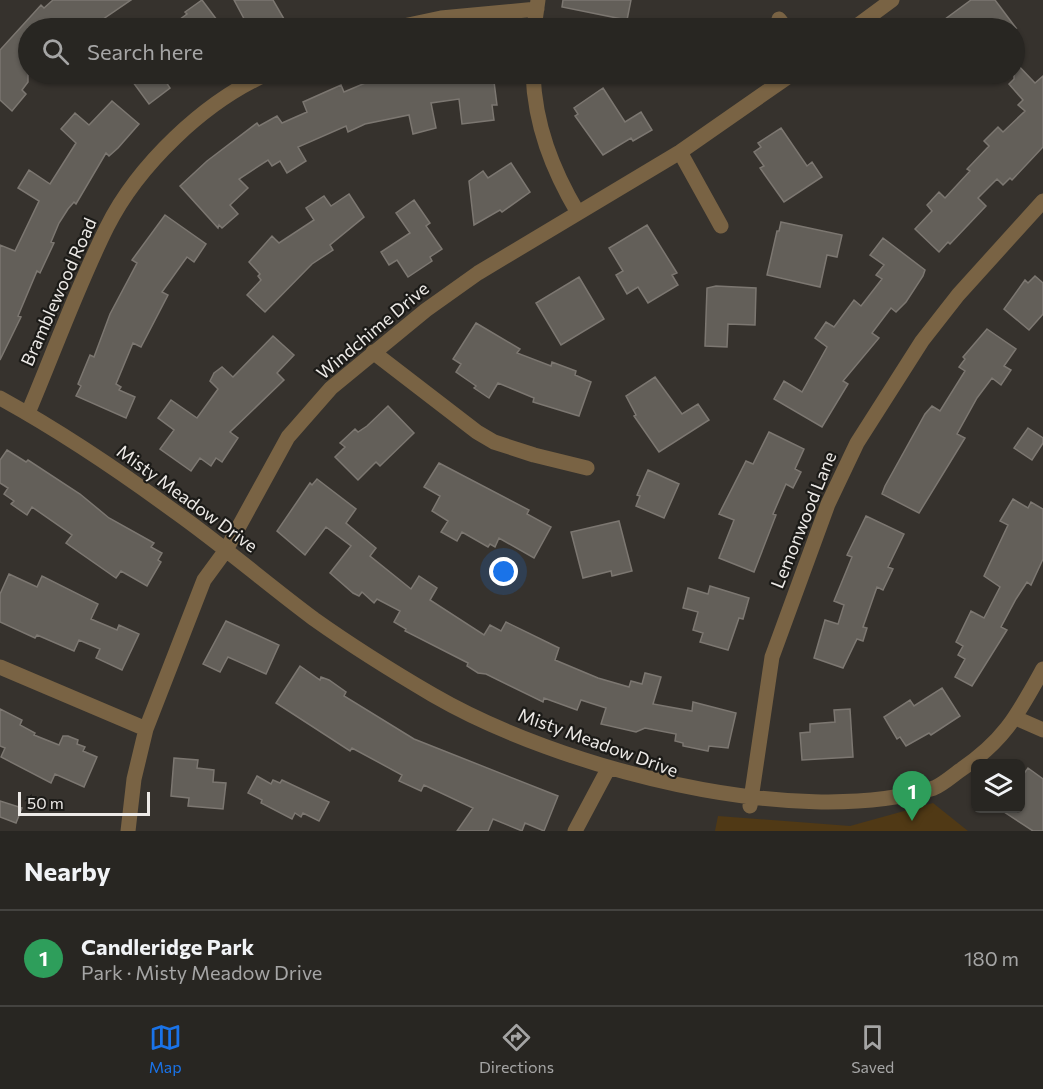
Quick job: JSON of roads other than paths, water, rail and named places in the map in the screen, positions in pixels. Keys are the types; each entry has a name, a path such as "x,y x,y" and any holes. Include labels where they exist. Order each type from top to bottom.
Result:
{"street":[{"path":"868,18 892,0"},
{"path":"441,18 537,5"},
{"name":"Bramblewood Road","path":"28,413 107,226 130,191 156,158 187,127 223,99 249,84"},
{"path":"533,84 534,104 545,146 560,183 578,213"},
{"name":"Windchime Drive","path":"128,831 134,779 146,729 204,580 226,550 288,437 332,388 373,352 478,273 680,152 778,84"},
{"path":"680,152 721,226"},
{"name":"Lemonwood Lane","path":"750,806 772,657 824,514 852,453 922,341 958,295 1043,201"},
{"path":"373,352 477,432 494,442 587,468"},
{"name":"Misty Meadow Drive","path":"0,398 28,413 157,498 314,618 435,696 531,742 607,771 691,796 750,806 813,811 861,810 936,787 977,759 1004,734 1016,718 1043,669"},
{"path":"0,667 146,729"},
{"path":"1016,718 1043,730"},
{"path":"575,831 607,771"}],"place":[{"name":"Candleridge Park","path":"912,821"}]}
